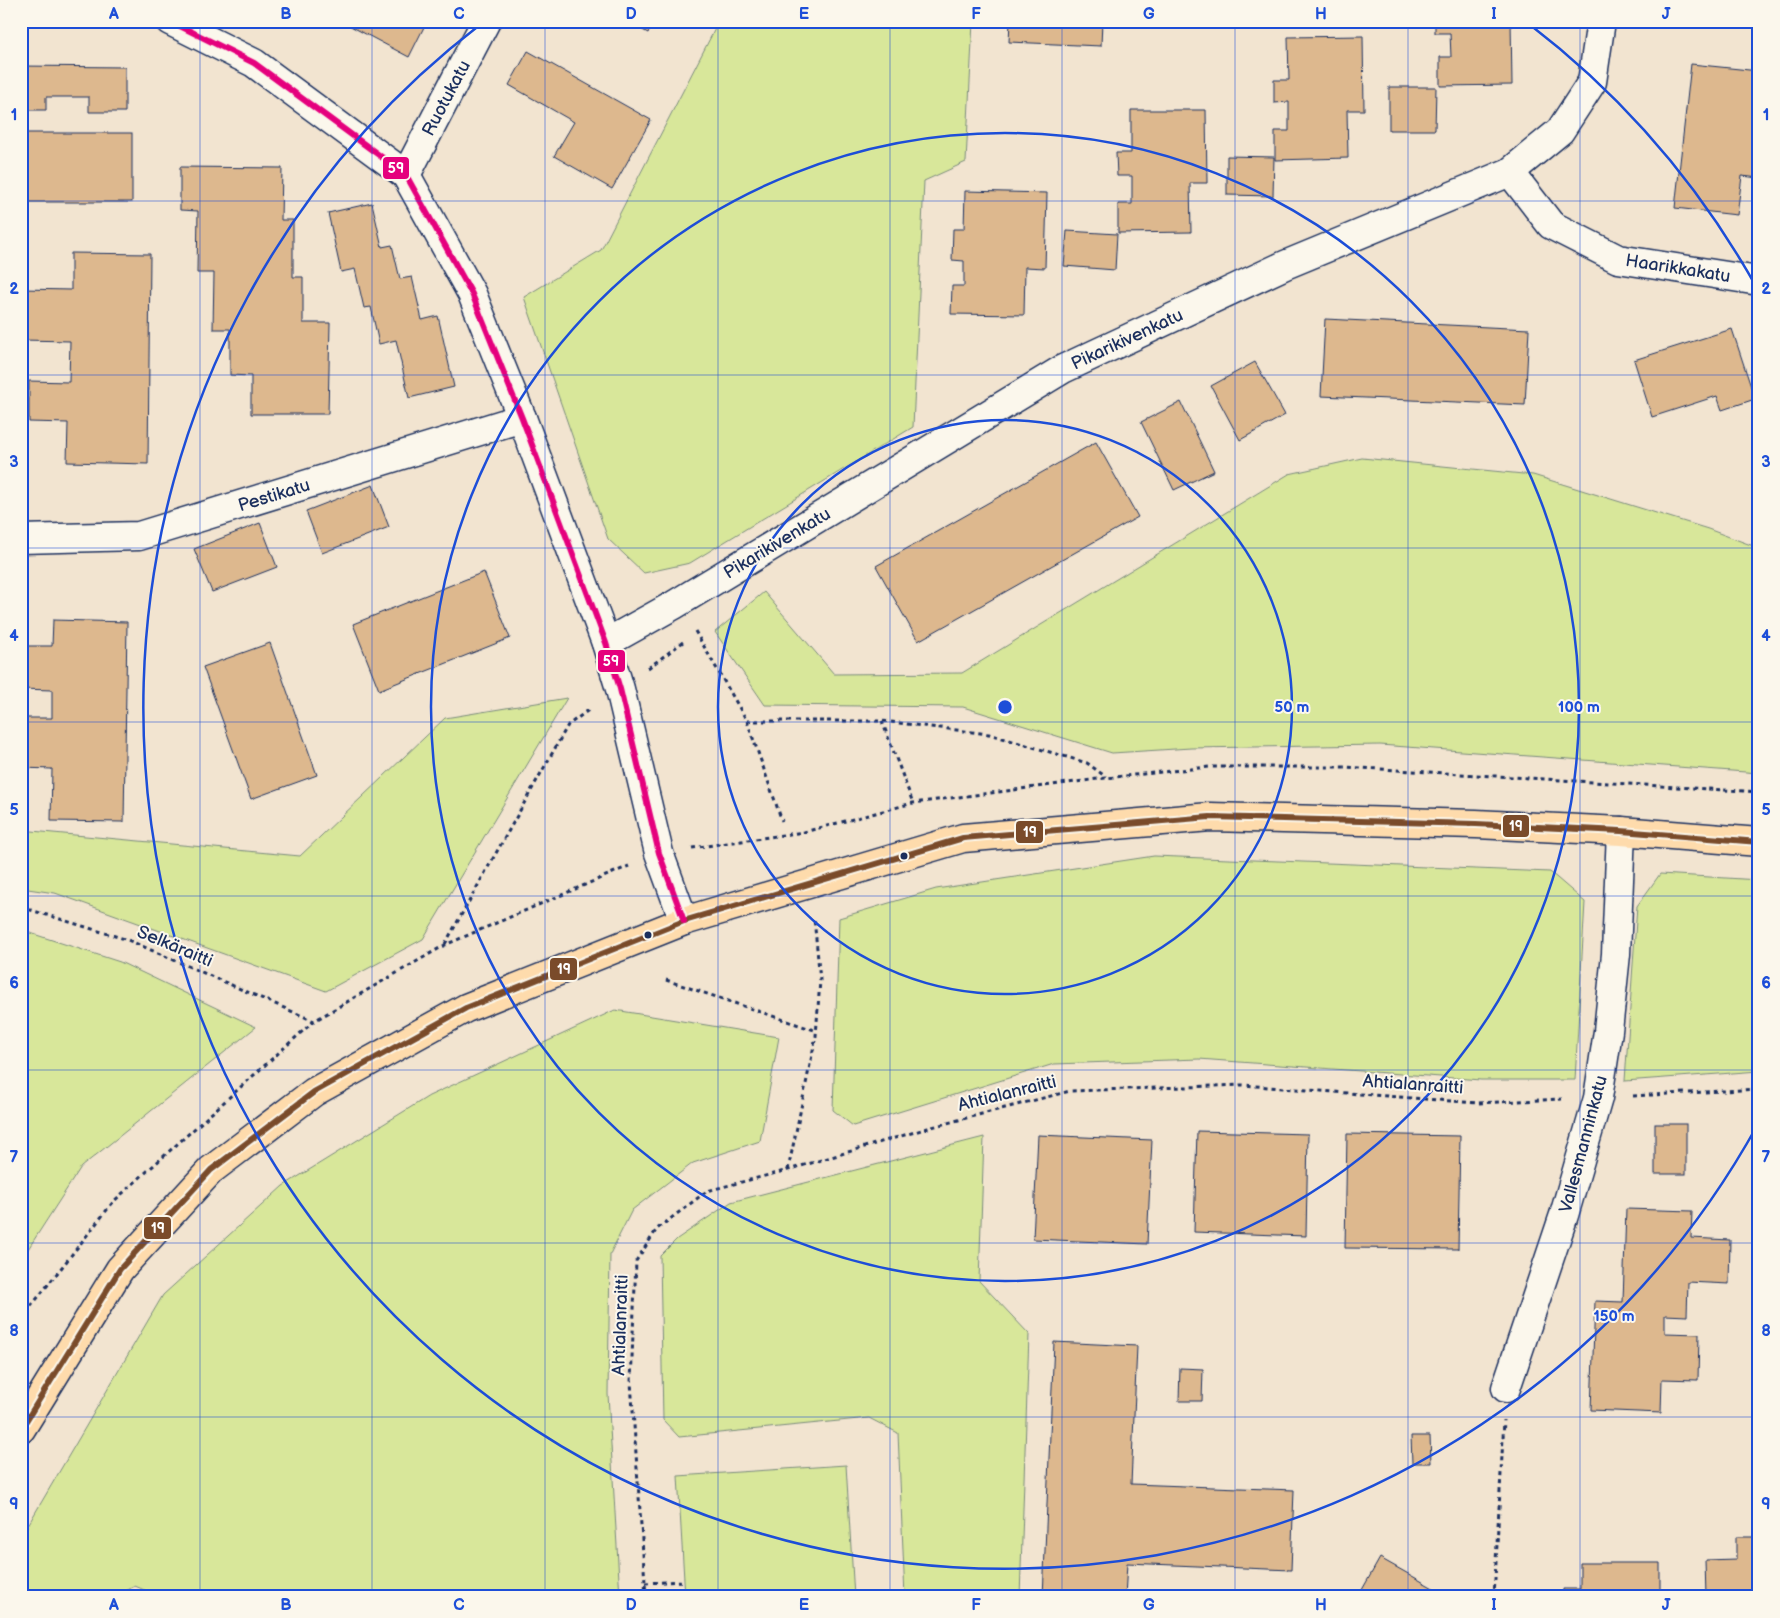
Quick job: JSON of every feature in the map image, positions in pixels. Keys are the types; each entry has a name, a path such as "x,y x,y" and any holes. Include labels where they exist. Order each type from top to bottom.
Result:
{"main road":[{"path":"21,1429 120,1269 211,1170 314,1092 466,1008 684,921 963,838 1210,817 1476,824 1621,831 1759,842"}],"street":[{"path":"170,21 254,63 406,175 472,294 522,418 606,643 620,689 660,853 684,921"},
{"name":"Ruotukatu","path":"406,175 486,21"},
{"name":"Pikarikivenkatu","path":"606,643 674,605 1063,370 1284,264 1510,172 1560,131 1592,82 1601,21"},
{"name":"Haarikkakatu","path":"1510,172 1551,225 1618,259 1759,281"},
{"name":"Pestikatu","path":"21,539 138,536 522,418"},
{"name":"Vallesmanninkatu","path":"1506,1388 1564,1215 1598,1098 1608,1031 1616,954 1621,831"}],"path":[{"path":"445,945 568,724 620,689 696,632 747,721 782,820"},
{"path":"747,721 882,721 989,734 1087,763 1106,778"},
{"path":"882,721 913,803"},
{"name":"Selkäraitti","path":"21,907 128,940 314,1021"},
{"path":"788,1170 817,1031 820,980 813,915"},
{"path":"666,980 817,1031"},
{"name":"Ahtialanraitti","path":"646,1597 631,1382 636,1261 657,1229 707,1191 788,1170 928,1128 1070,1091 1243,1085 1477,1103 1759,1088"},
{"path":"1494,1597 1506,1388"},
{"path":"645,1583 684,1581"}],"green space":[{"path":"719,21 973,21 966,162 924,181 913,427 690,563 644,573 608,539 524,297 601,250"},
{"path":"1362,458 1533,475 1708,529 1759,548 1759,773 1380,745 1191,748 1112,753 963,707 765,705 715,632 764,592 834,674 962,673 1289,474"},
{"path":"567,698 423,939 326,991 55,893 21,888 21,830 300,856 445,718"},
{"path":"1154,856 1550,872 1585,902 1575,1080 1481,1080 1199,1059 1054,1064 853,1126 833,1110 839,918 936,889"},
{"path":"1660,874 1759,880 1759,1071 1625,1081 1637,906"},
{"path":"21,930 120,962 256,1027 81,1167 21,1260"},
{"path":"615,1010 779,1037 760,1141 693,1163 632,1210 610,1254 608,1394 620,1597 161,1597 135,1586 114,1597 21,1597 21,1537 163,1295 283,1186 429,1096"},
{"path":"984,1137 979,1281 1029,1334 1020,1597 905,1597 898,1433 869,1418 679,1437 663,1420 660,1256 677,1239 731,1202"},
{"path":"846,1465 854,1597 685,1597 678,1476"}],"building":[{"path":"341,21 427,21 409,57"},
{"path":"626,21 654,21 648,33"},
{"path":"1010,21 1102,21 1101,46 1009,42"},
{"path":"1435,21 1511,21 1512,85 1440,86 1440,57 1451,57 1450,33 1435,33"},
{"path":"1363,36 1364,110 1347,110 1348,158 1275,160 1275,131 1289,131 1289,102 1274,103 1274,80 1289,80 1288,37"},
{"path":"528,51 651,120 612,189 554,156 574,122 509,85"},
{"path":"1691,64 1759,71 1759,178 1742,176 1737,215 1675,208"},
{"path":"21,66 125,67 125,112 89,112 89,97 46,97 46,110 21,110"},
{"path":"1389,87 1436,87 1435,130 1389,130"},
{"path":"1131,110 1206,110 1207,183 1190,183 1191,232 1118,233 1118,204 1132,204 1132,176 1117,176 1116,153 1131,153"},
{"path":"21,133 132,133 132,202 21,202"},
{"path":"1227,156 1274,157 1273,196 1227,195"},
{"path":"180,167 282,168 281,220 293,220 293,277 303,277 303,323 330,323 328,414 251,414 251,376 230,375 230,329 213,329 214,273 197,273 198,211 180,210"},
{"path":"965,191 1047,193 1045,268 1025,267 1024,315 951,314 952,286 964,286 964,261 952,260 953,229 964,229"},
{"path":"372,203 382,247 392,245 400,279 412,277 422,320 438,316 454,387 409,398 396,340 379,344 371,307 364,308 355,269 341,272 328,213"},
{"path":"1067,231 1117,234 1115,270 1064,266"},
{"path":"71,253 150,254 148,464 67,462 68,423 29,422 29,381 69,382 70,341 22,340 22,289 71,290"},
{"path":"1325,319 1529,329 1525,405 1321,396"},
{"path":"1732,329 1755,399 1722,410 1717,396 1652,417 1634,360"},
{"path":"1255,362 1285,415 1240,440 1211,386"},
{"path":"1181,402 1214,471 1174,490 1141,422"},
{"path":"1096,442 1138,517 918,641 876,566"},
{"path":"373,485 389,527 322,553 306,511"},
{"path":"260,523 277,567 212,592 194,549"},
{"path":"484,572 510,638 379,690 353,624"},
{"path":"53,620 127,622 124,822 51,821 52,769 21,768 21,718 52,718 52,690 21,689 21,646 52,646"},
{"path":"270,643 317,775 251,799 203,667"},
{"path":"1655,1124 1686,1124 1686,1174 1655,1174"},
{"path":"1197,1131 1308,1134 1306,1236 1194,1232"},
{"path":"1347,1134 1460,1136 1458,1249 1345,1248"},
{"path":"1038,1135 1152,1140 1147,1244 1033,1239"},
{"path":"1626,1209 1692,1211 1691,1238 1730,1240 1729,1284 1688,1282 1687,1316 1665,1315 1665,1333 1699,1334 1698,1380 1662,1379 1661,1413 1591,1410 1595,1301 1623,1302"},
{"path":"1054,1342 1137,1346 1131,1484 1294,1490 1291,1570 1127,1563 1125,1597 1043,1597"},
{"path":"1180,1368 1203,1369 1202,1401 1179,1401"},
{"path":"1411,1436 1430,1436 1431,1463 1412,1463"},
{"path":"1736,1537 1759,1537 1759,1597 1706,1597 1705,1560 1736,1559"},
{"path":"1380,1558 1444,1594 1443,1597 1358,1597"},
{"path":"1580,1563 1660,1563 1660,1597 1563,1597 1563,1589 1580,1589"}],"transit line":[{"name":"59","path":"170,21 254,63 406,175 472,294 522,418 606,643 620,689 659,853 684,921"},
{"name":"19","path":"21,1429 120,1269 211,1170 314,1092 466,1008 684,921 963,838 1210,817 1476,824 1621,831 1759,842"}]}
